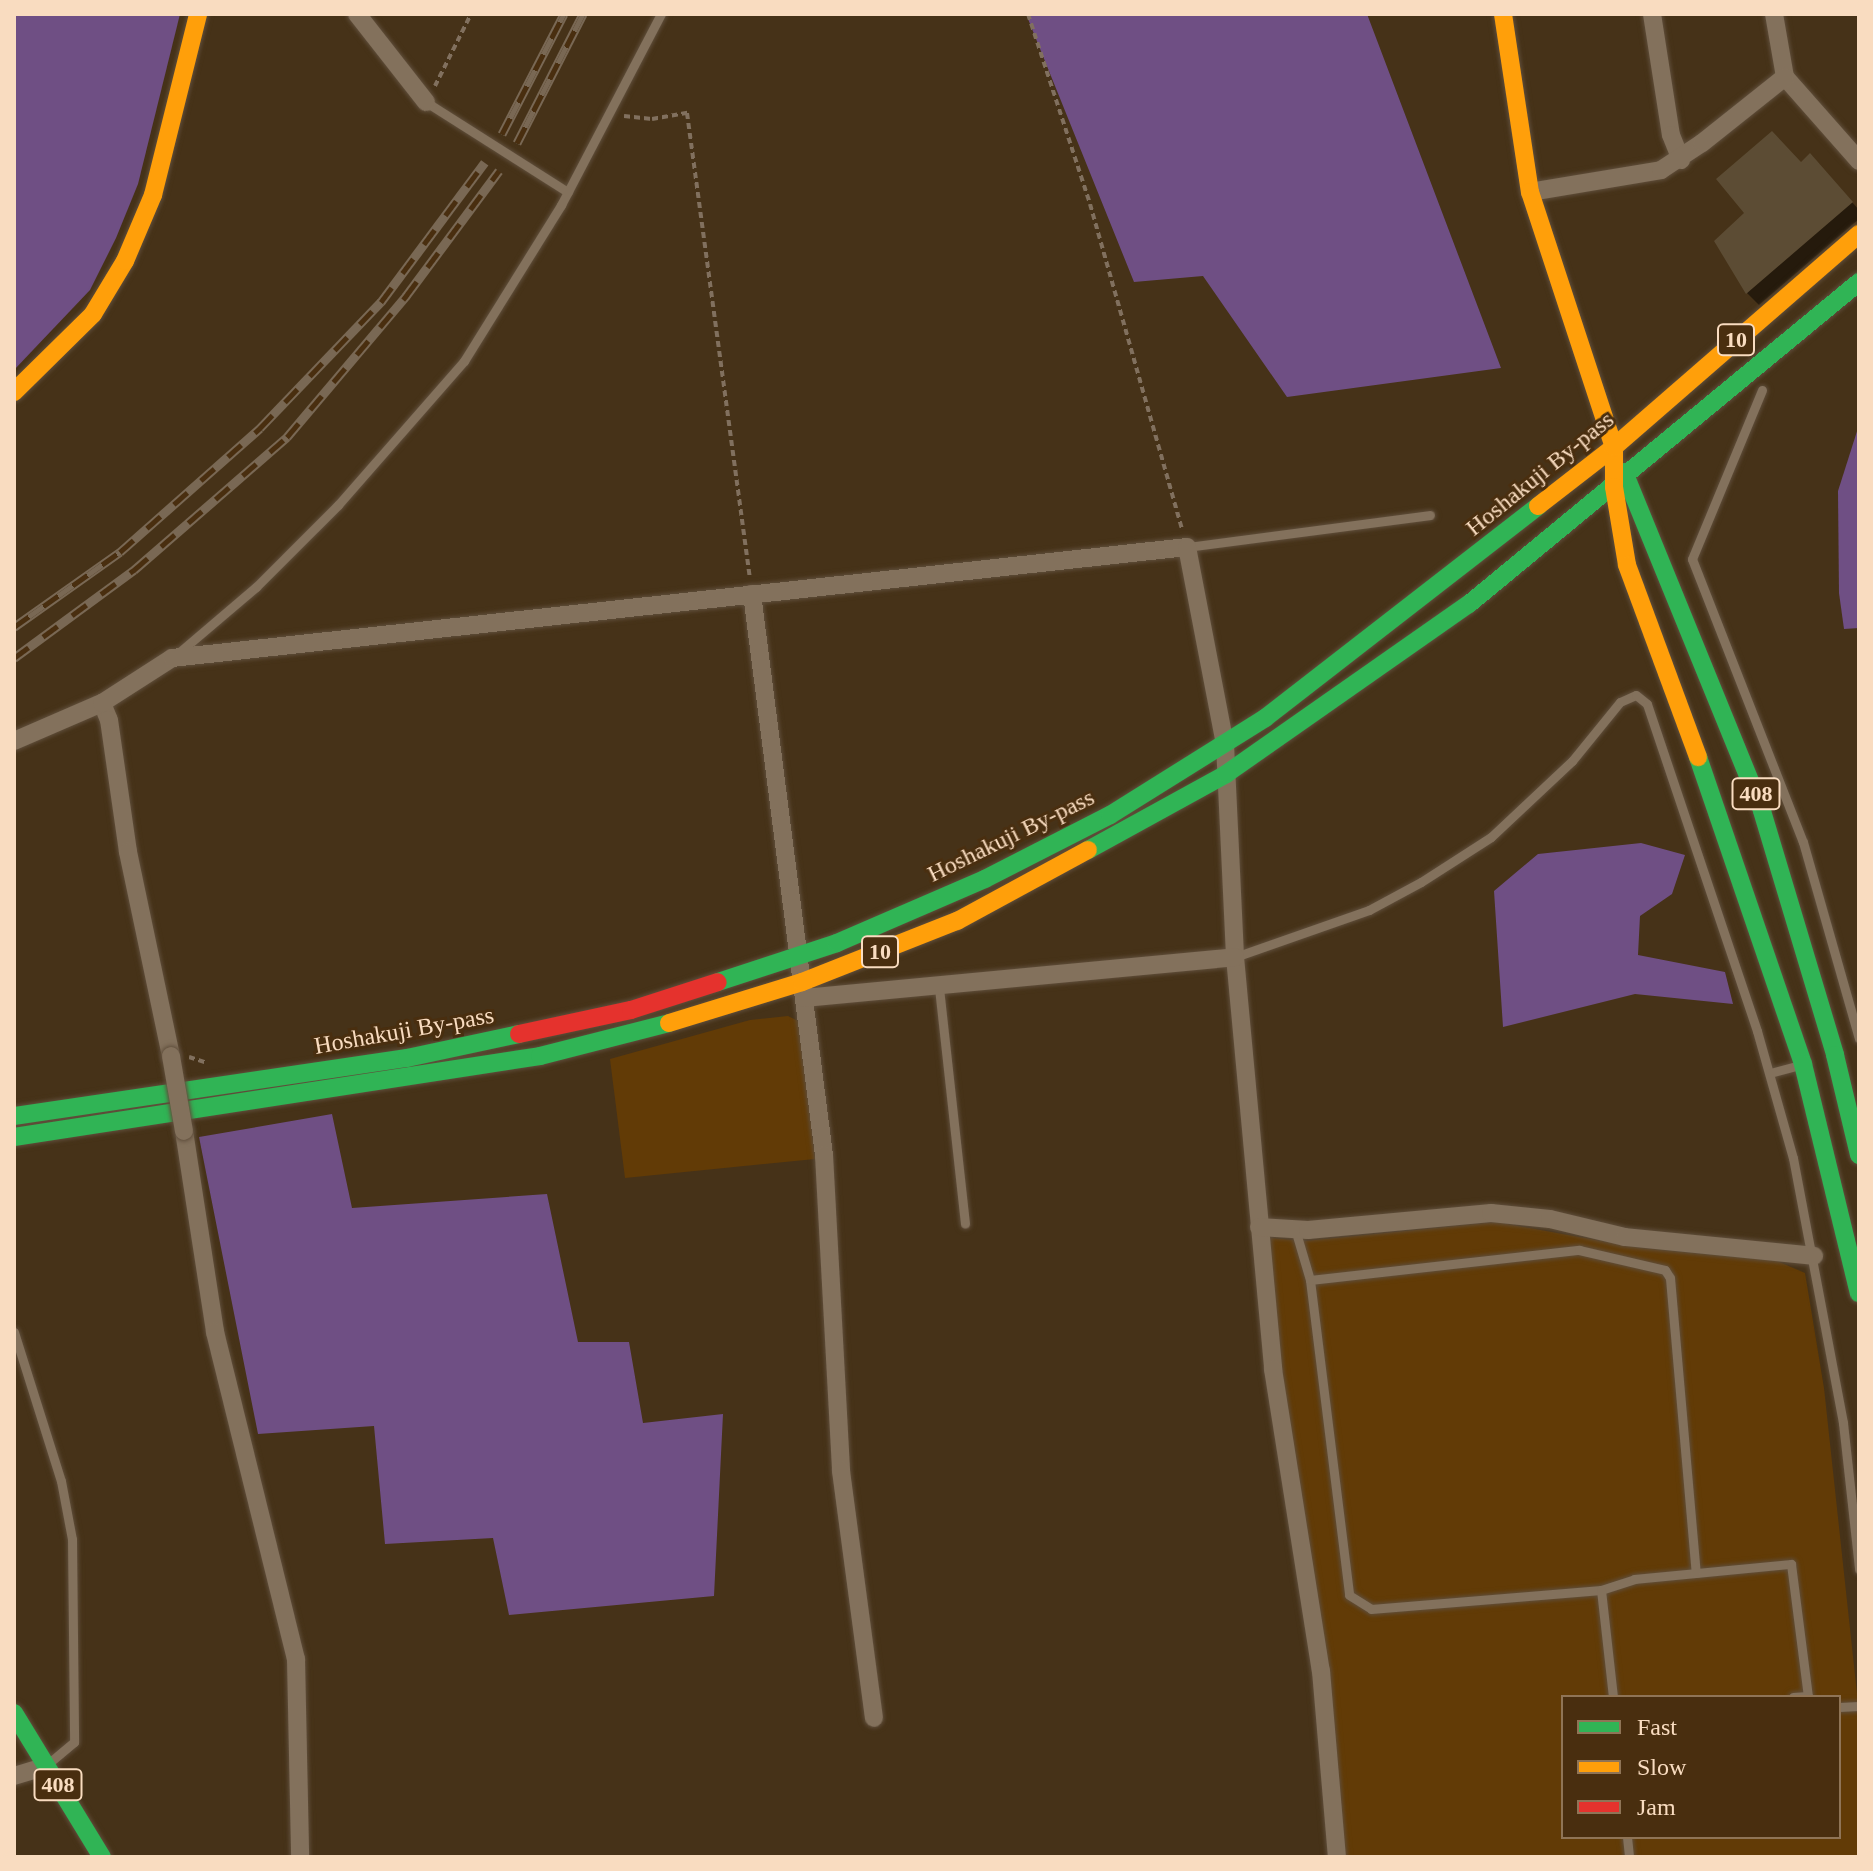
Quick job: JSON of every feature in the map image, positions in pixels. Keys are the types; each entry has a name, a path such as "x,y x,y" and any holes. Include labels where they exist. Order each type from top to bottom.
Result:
{"main road":[{"path":"14,392 93,314 125,261 153,195 198,14"},
{"path":"1503,14 1530,192 1614,447"},
{"name":"Hoshakuji By-pass","path":"14,1116 497,1040 631,1010 798,956 985,879 1110,815 1225,744 1445,582 1614,447 1859,234"},
{"name":"Hoshakuji By-pass","path":"14,1137 540,1056 803,990 957,921 1226,774 1469,604 1859,282"},
{"name":"408","path":"1614,447 1627,565 1744,880 1803,1064 1859,1293"},
{"name":"408","path":"1620,482 1762,811 1835,1055 1859,1155"},
{"name":"408","path":"14,1713 102,1857"}],"street":[{"path":"357,14 426,102"},
{"path":"1652,14 1671,135 1681,160"},
{"path":"1774,14 1785,77 1859,161"},
{"path":"1530,192 1661,170 1681,160 1785,77"},
{"path":"14,741 102,703 172,658 1187,547 1225,744 1235,957 1273,1369 1321,1671 1337,1857"},
{"path":"752,594 824,1155 841,1471 874,1718"},
{"path":"102,703 109,720 128,852 175,1055 215,1332 296,1659 300,1857"},
{"path":"803,990 939,988 1235,957"},
{"path":"1259,1227 1295,1229 1491,1213 1550,1219 1625,1237 1814,1256"},
{"path":"14,1776 46,1766"}],"lane":[{"path":"172,658 256,587 395,443 464,361 568,192 661,14"},
{"path":"426,102 568,192"},
{"path":"1762,390 1692,559 1803,842 1859,1038"},
{"path":"1187,547 1430,515"},
{"path":"1235,957 1369,910 1468,852 1572,761 1620,702 1636,695 1656,723 1770,1073 1814,1256 1843,1423 1859,1569"},
{"path":"939,988 965,1224"},
{"path":"1770,1073 1803,1064"},
{"path":"1295,1229 1310,1280 1349,1595 1371,1609 1601,1590 1634,1579 1791,1564 1808,1695"},
{"path":"1310,1280 1579,1250 1665,1270 1670,1278 1696,1573"},
{"path":"14,1332 61,1481 72,1539 74,1742 46,1766"},
{"path":"1601,1590 1613,1695"}],"path":[{"path":"426,102 471,14"},
{"path":"1028,14 1090,204 1187,547"},
{"path":"610,114 652,119 687,113 752,594"},
{"path":"175,1055 213,1065"}],"shaded area":[{"path":"14,14 180,14 138,184 116,238 90,290 14,370"},
{"path":"1026,14 1367,14 1501,368 1287,397 1203,276 1134,282"},
{"path":"1859,425 1859,628 1844,629 1839,593 1838,491"},
{"path":"1641,843 1685,855 1672,894 1640,916 1638,955 1725,972 1733,1004 1635,994 1503,1027 1494,891 1538,854"},
{"path":"788,1016 800,1022 815,1159 625,1178 610,1059 750,1020"},
{"path":"332,1114 352,1208 547,1194 578,1342 629,1342 643,1423 723,1414 714,1596 509,1615 493,1538 385,1544 374,1426 258,1434 199,1137"},
{"path":"1496,1222 1640,1248 1777,1261 1805,1273 1824,1388 1859,1712 1859,1857 1343,1857 1281,1379 1270,1238 1305,1241"}],"building":[{"path":"1772,131 1801,162 1810,153 1853,202 1746,294 1714,241 1744,213 1716,179"}],"railway":[{"path":"502,134 564,14"},
{"path":"517,143 583,14"},
{"path":"14,627 120,552 260,428 381,302 485,162"},
{"path":"14,658 134,570 287,437 406,296 499,171"}],"traffic: fast":[{"path":"1088,850 1226,774 1469,604 1859,282"},
{"path":"1624,472 1762,811 1835,1055 1859,1155"},
{"path":"718,982 837,943 985,879 1110,815 1265,718 1538,506"},
{"path":"1698,757 1803,1064 1859,1293"},
{"path":"14,1137 540,1056 669,1023"},
{"path":"14,1116 407,1058 519,1034"},
{"path":"14,1713 102,1857"}],"traffic: slow":[{"path":"14,392 93,314 125,261 153,195 198,14"},
{"path":"1503,14 1530,192 1614,447"},
{"path":"1538,506 1614,447 1859,234"},
{"path":"1614,447 1614,487 1627,565 1698,757"},
{"path":"669,1023 802,982 957,921 1088,850"}],"traffic: jam":[{"path":"519,1034 631,1010 718,982"}]}
